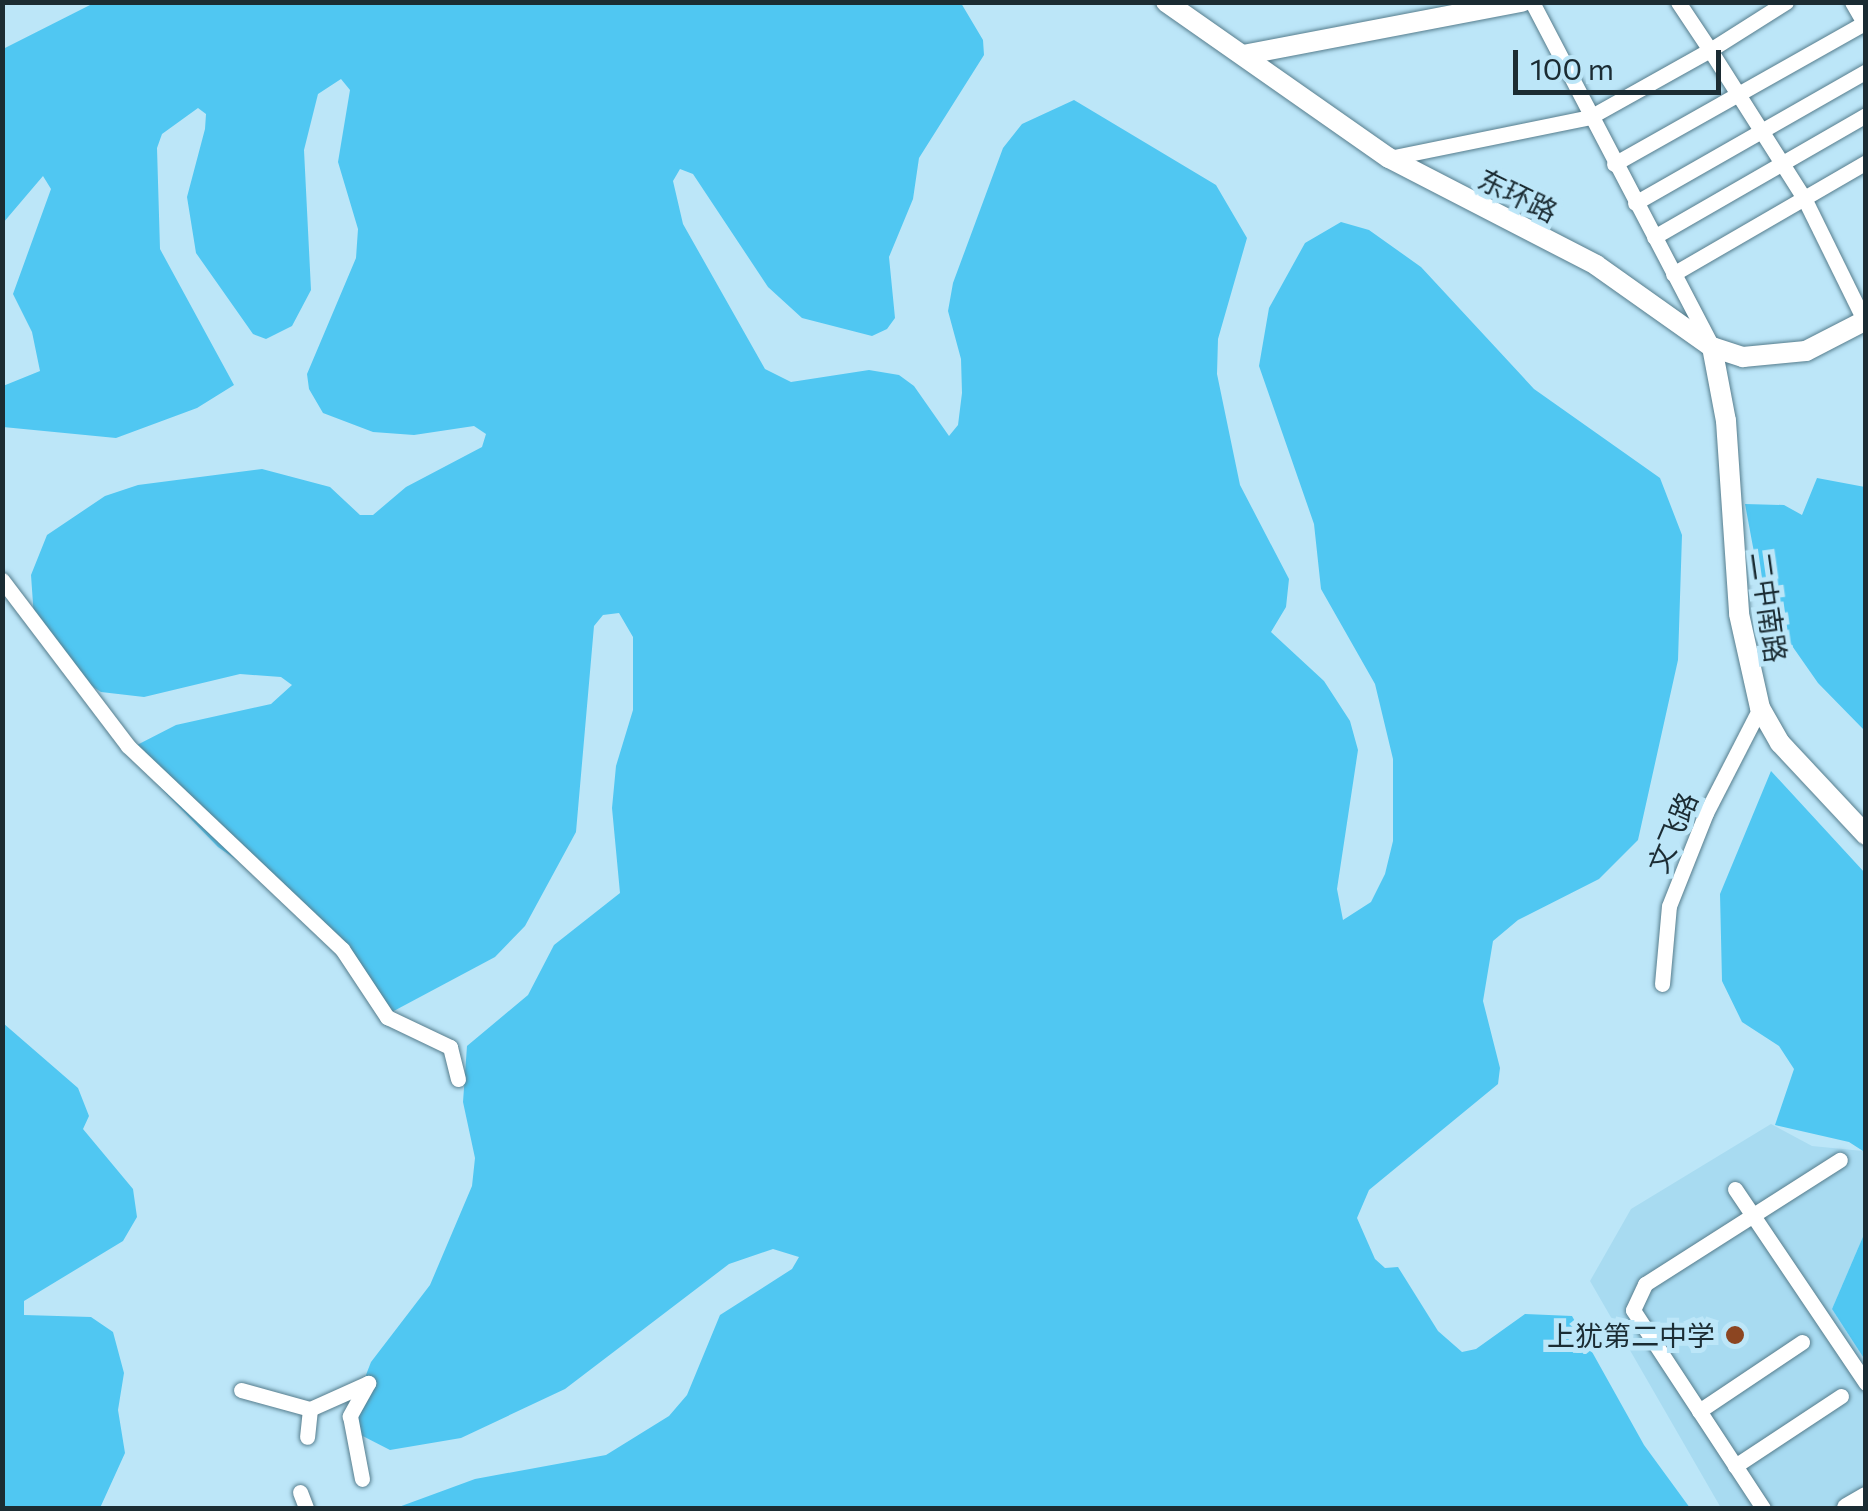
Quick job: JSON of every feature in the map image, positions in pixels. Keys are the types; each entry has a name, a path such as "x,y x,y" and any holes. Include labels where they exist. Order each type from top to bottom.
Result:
{"street":[{"name":"东环路","path":"1166,2 1389,158 1596,265 1712,347 1743,357 1806,351 1865,320"},
{"path":"1243,55 1522,2"},
{"path":"1532,2 1712,347"},
{"path":"1678,2 1804,198 1865,320"},
{"path":"1389,158 1590,117 1786,2"},
{"path":"1614,164 1865,25 1852,2"},
{"path":"1635,202 1866,71"},
{"path":"1654,237 1866,116"},
{"path":"1674,274 1866,162"},
{"name":"二中南路","path":"1712,347 1726,421 1740,614 1760,708 1780,743 1866,835"},
{"path":"2,580 128,746 342,949 387,1016 450,1047 458,1080"},
{"name":"文飞路","path":"1662,984 1669,906 1760,708"},
{"path":"1762,1508 1632,1310 1644,1284 1840,1160"},
{"path":"1735,1189 1866,1383"},
{"path":"1699,1411 1802,1342"},
{"path":"241,1390 310,1409 368,1383 350,1416 362,1479"},
{"path":"1735,1466 1841,1396"},
{"path":"307,1437 310,1409"},
{"path":"300,1492 306,1508"},
{"path":"1847,1508 1866,1496"}],"shaded area":[{"path":"94,3 961,3 983,40 984,55 919,158 913,199 889,257 895,318 887,329 872,336 802,318 768,287 693,174 680,169 673,181 683,224 765,369 791,382 869,370 899,375 914,386 949,436 958,425 962,393 961,359 948,311 953,283 1003,148 1022,124 1074,100 1216,185 1247,238 1218,339 1217,374 1240,485 1289,579 1286,607 1271,632 1324,681 1350,721 1358,750 1337,889 1343,920 1371,902 1385,874 1393,841 1393,759 1375,684 1321,589 1314,524 1259,366 1269,308 1305,243 1341,222 1369,230 1421,267 1534,389 1660,478 1682,535 1678,660 1638,840 1599,879 1518,920 1493,941 1483,1001 1500,1068 1498,1084 1369,1190 1357,1218 1375,1259 1385,1268 1398,1267 1438,1331 1462,1352 1476,1349 1525,1314 1572,1316 1644,1445 1690,1508 396,1508 475,1479 606,1455 669,1416 687,1395 720,1315 792,1269 799,1257 773,1249 729,1264 565,1389 461,1438 390,1450 351,1430 350,1416 371,1362 430,1285 472,1186 475,1158 463,1102 467,1046 528,995 554,945 620,893 612,808 616,766 633,710 633,637 619,613 603,615 594,626 576,832 525,926 495,957 390,1013 301,905 218,847 155,782 137,745 176,725 271,704 292,685 281,677 240,674 144,697 101,692 78,677 34,618 31,575 47,535 105,496 138,485 262,469 330,487 360,515 373,515 406,487 482,447 486,434 474,426 414,435 373,432 323,413 309,389 307,374 356,258 358,229 338,162 350,90 341,79 318,94 304,150 311,290 292,326 266,339 253,334 196,253 187,197 205,129 206,114 198,108 162,134 157,148 160,249 234,385 197,408 116,438 3,427 3,386 40,371 32,332 13,294 51,189 43,176 3,223 3,49"},
{"path":"1817,478 1865,487 1865,731 1818,683 1781,630 1756,563 1745,504 1784,505 1802,515"},
{"path":"1771,771 1865,873 1865,1174 1863,1151 1849,1142 1775,1125 1794,1069 1779,1046 1742,1022 1722,981 1720,894"},
{"path":"3,1023 78,1088 89,1116 83,1129 133,1189 137,1217 123,1241 24,1301 24,1315 91,1317 113,1332 124,1373 118,1410 125,1453 100,1508 3,1508"},
{"name":"上犹第二中学","path":"1771,1124 1812,1146 1863,1151 1865,1232 1832,1309 1865,1360 1865,1508 1721,1508 1590,1281 1631,1209"},
{"path":"1865,1232 1865,1360 1832,1309"}],"place":[{"name":"上犹第二中学","path":"1735,1335"}]}
